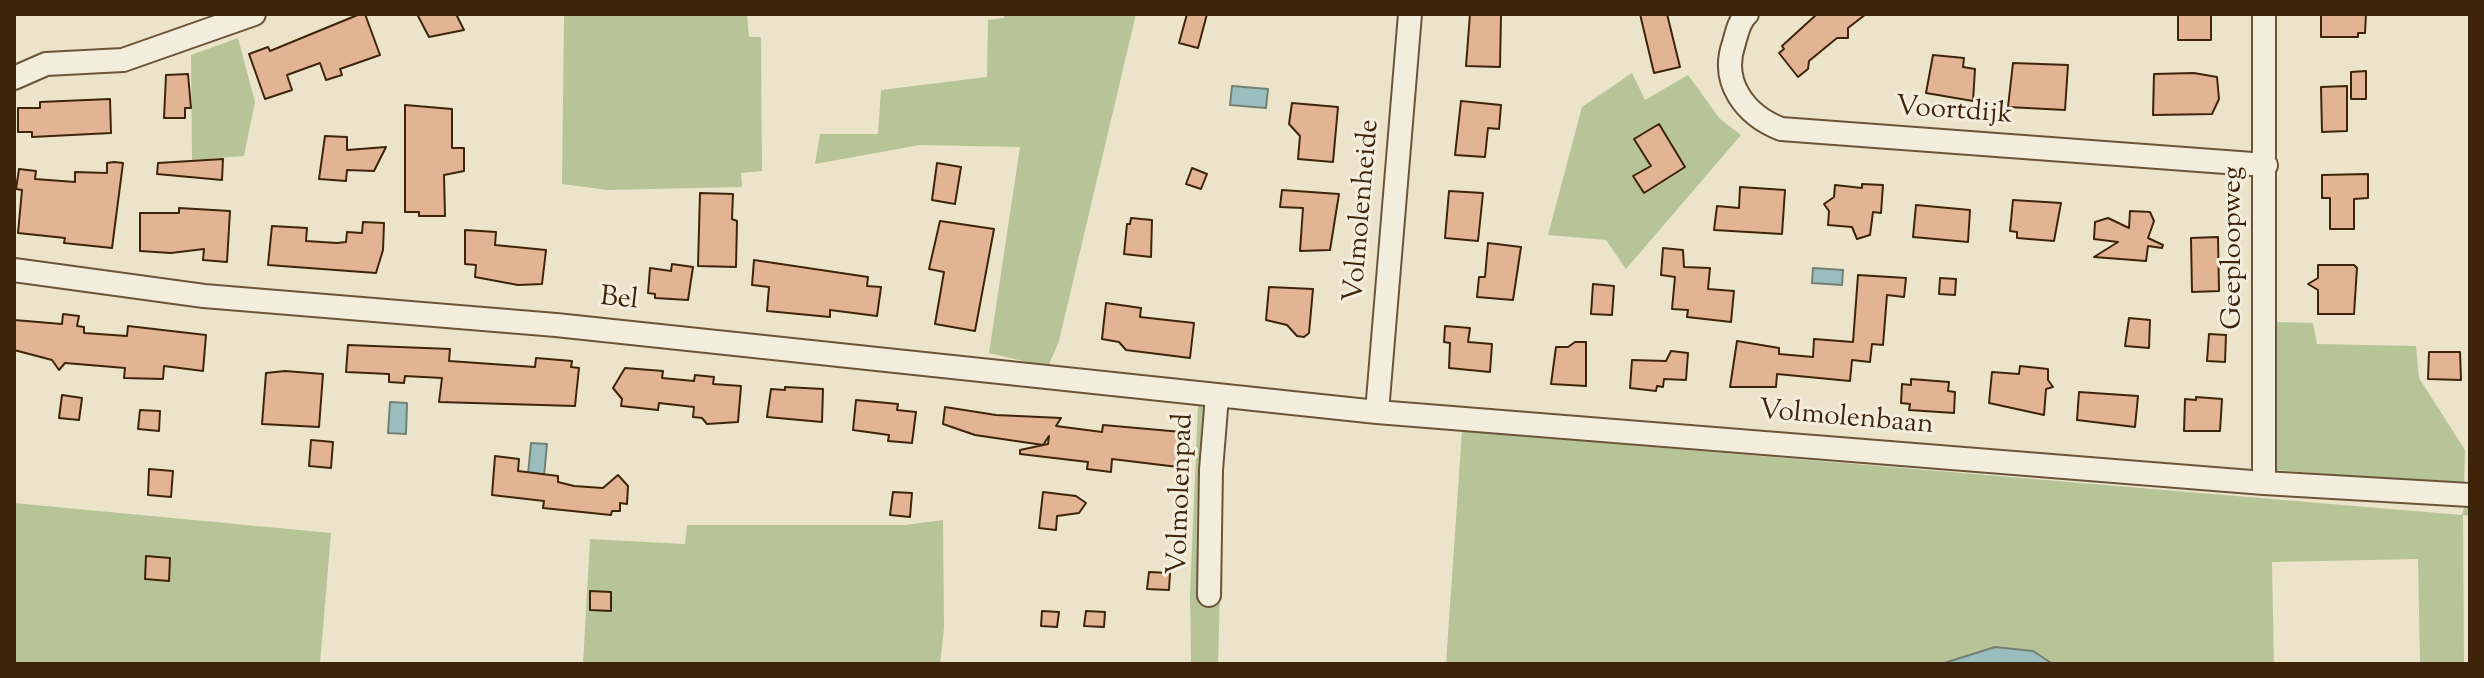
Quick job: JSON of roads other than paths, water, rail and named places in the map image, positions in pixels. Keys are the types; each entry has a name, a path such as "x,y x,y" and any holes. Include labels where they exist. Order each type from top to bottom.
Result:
{"street":[{"path":"14,78 46,64 123,60 254,14"},
{"name":"Volmolenheide","path":"1377,412 1410,14"},
{"name":"Voortdijk","path":"1747,14 1741,19 1731,51 1732,82 1741,101 1760,121 1781,129 2266,165"},
{"name":"Geeploopweg","path":"2264,14 2264,483"},
{"name":"Bel","path":"14,270 204,296 556,325 1217,396"},
{"name":"Volmolenbaan","path":"1217,396 1377,412 2264,483 2470,495"},
{"name":"Volmolenpad","path":"1209,595 1211,470 1217,396"}],"water":[{"path":"1232,86 1268,89 1266,108 1230,105"},
{"path":"1813,268 1843,270 1842,285 1812,283"},
{"path":"390,402 407,403 406,434 388,433"},
{"path":"531,443 547,444 544,476 528,474"},
{"path":"1995,647 2033,651 2053,664 1941,664"}]}
